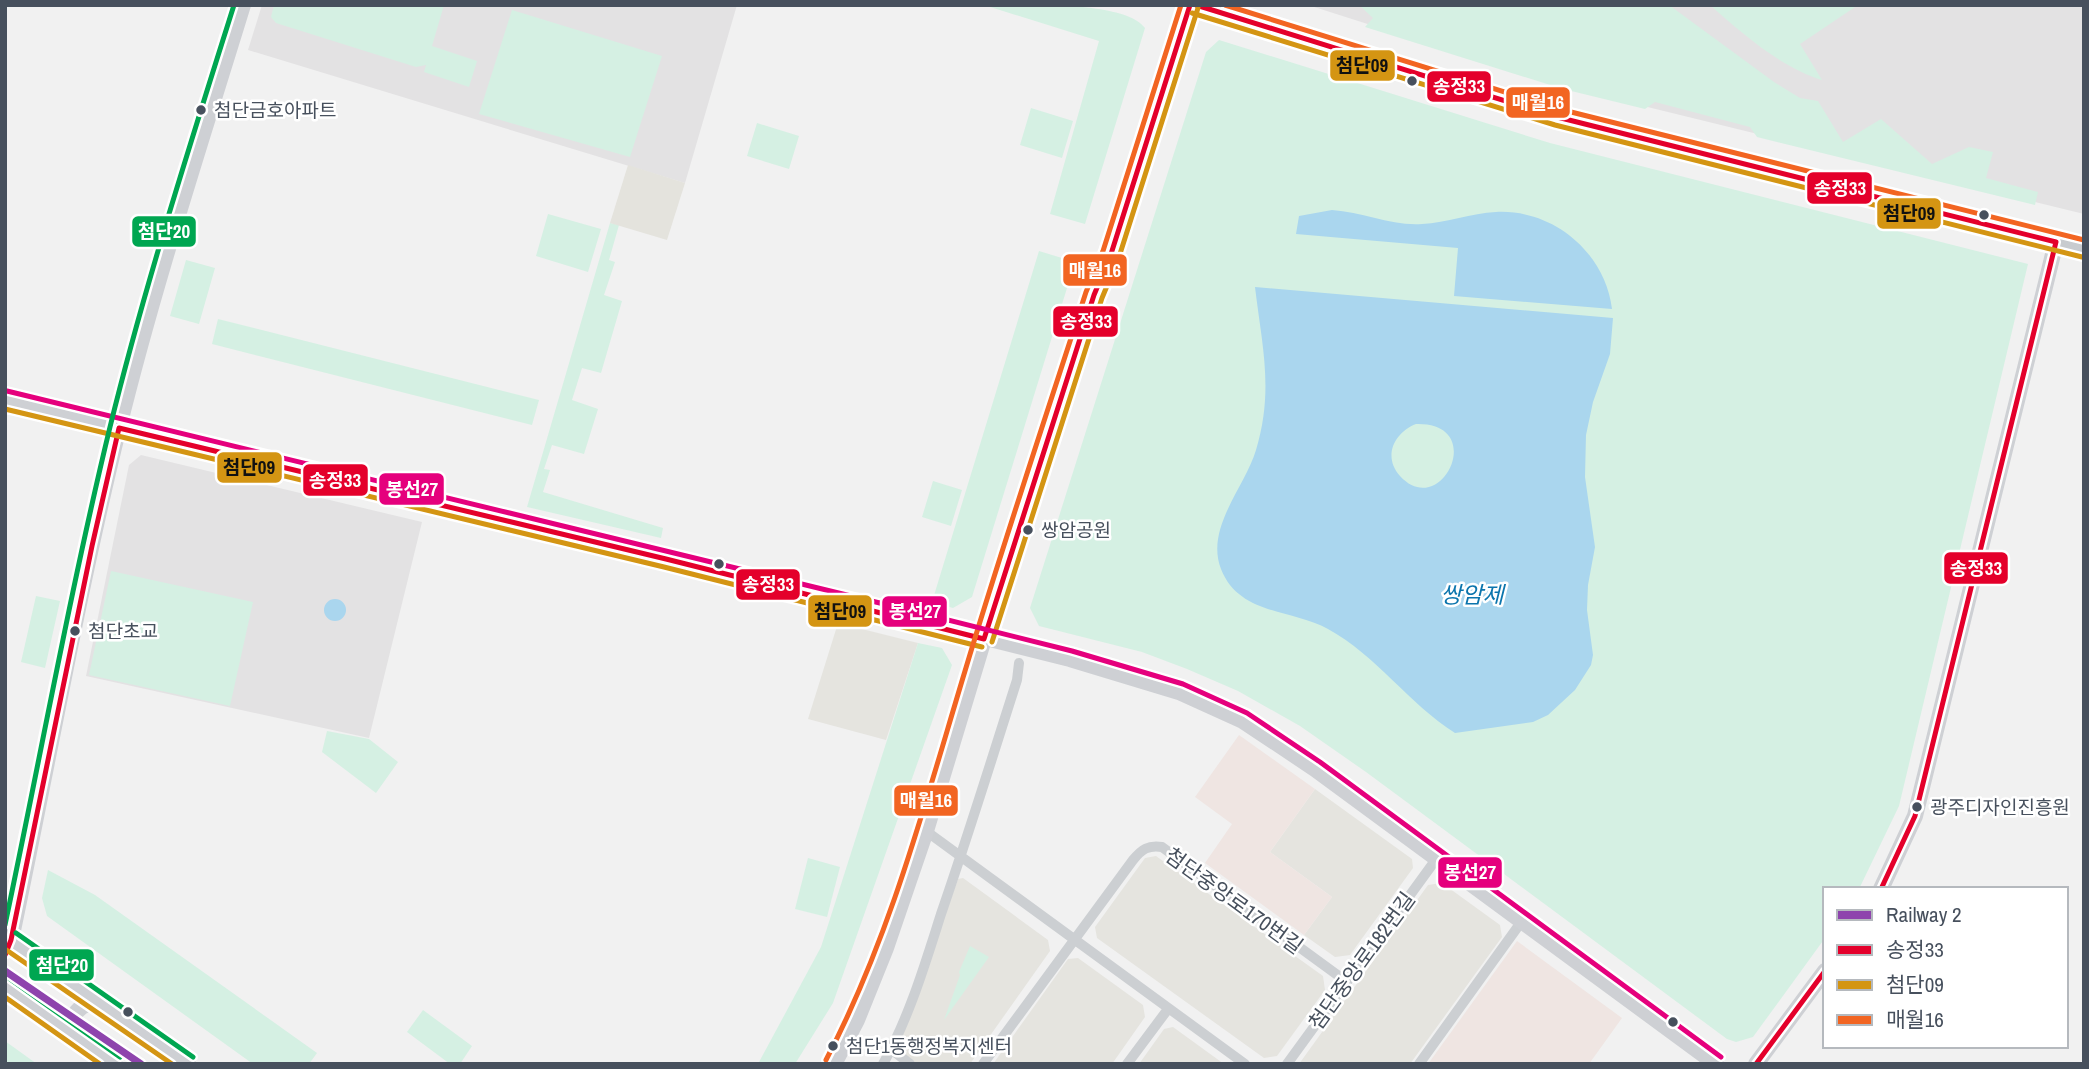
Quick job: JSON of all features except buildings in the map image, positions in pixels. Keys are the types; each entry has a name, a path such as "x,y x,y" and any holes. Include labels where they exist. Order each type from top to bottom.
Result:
{"main road":[{"path":"1192,5 1557,117 2084,249"}],"street":[{"path":"108,1007 7,945 119,428 141,341 243,5"},
{"path":"834,1064 857,1020 886,948 926,831 1094,295 1115,244 1192,5"},
{"path":"1882,887 1914,816 2056,242"},
{"path":"5,400 652,556 1131,676 1211,705 1272,739 1716,1064"},
{"path":"883,1064 925,962 961,856 1017,680 1019,663"},
{"path":"926,831 1245,1064"},
{"name":"첨단중앙로170번길","path":"984,1064 1141,850 1151,846 1162,847 1347,982"},
{"name":"첨단중앙로182번길","path":"1287,1064 1437,858"},
{"path":"1419,1064 1522,921"},
{"path":"1756,1064 1823,974"},
{"path":"5,986 115,1064"},
{"path":"83,1041 76,1034 72,1021 78,1008 89,1002 103,1003 188,1064"},
{"path":"1127,1064 1168,1009"},
{"path":"891,1049 910,1064"}],"shaded area":[{"path":"262,5 737,5 685,183 248,50"},
{"path":"1308,5 2084,5 2084,214 1562,86"},
{"path":"141,455 422,522 369,738 86,676 129,465"},
{"path":"838,623 918,643 886,740 808,719"},
{"path":"1239,735 1315,789 1270,852 1332,897 1304,935 1205,863 1232,824 1195,797"},
{"path":"1315,789 1412,859 1413,868 1350,955 1335,957 1304,935 1332,897 1270,852"},
{"path":"1156,856 1323,976 1325,990 1277,1056 1264,1058 1097,938 1095,927 1145,858"},
{"path":"963,878 1048,940 1050,951 970,1064 917,1064 899,1050 898,1046 958,879"},
{"path":"1442,883 1500,925 1502,937 1410,1064 1299,1064 1428,885"},
{"path":"1517,941 1622,1018 1589,1064 1428,1064"},
{"path":"1078,958 1143,1005 1145,1017 1112,1064 993,1064 1068,959"},
{"path":"1173,1027 1224,1064 1139,1064 1164,1029"}],"green space":[{"path":"274,5 444,5 432,46 477,61 469,87 424,72 426,65 416,67 276,23 271,17"},
{"path":"984,5 1095,8 1134,19 1145,28 1085,224 1050,214 1099,41"},
{"path":"1359,5 1669,5 1774,82 1800,98 1818,101 1843,142 1881,119 1932,164 1969,147 1993,152 1986,178 2038,192 2035,205 1757,137 1750,127 1655,102 1645,109 1563,89 1365,27 1373,18"},
{"path":"1710,5 1858,5 1800,44 1822,80 1777,58"},
{"path":"512,10 662,56 630,157 479,114"},
{"name":"쌍암공원","path":"1219,40 1550,143 2028,264 1899,806 1860,887 1823,887 1823,941 1753,1037 1736,1042 1727,1039 1300,726 1238,691 1187,669 1142,652 1039,626 1030,608 1206,52"},
{"path":"1031,108 1073,121 1062,158 1020,145"},
{"path":"757,123 799,136 789,169 747,156"},
{"path":"548,214 601,229 588,272 536,256"},
{"path":"610,223 619,225 609,260 615,262 604,295 622,301 601,373 582,368 572,400 598,409 584,454 552,445 544,469 550,470 543,492 663,528 661,538 527,507"},
{"path":"1039,251 1075,262 972,597 953,608 932,602"},
{"path":"186,260 215,268 199,324 170,316"},
{"path":"218,319 539,400 532,425 212,344"},
{"path":"933,481 962,490 951,526 922,517"},
{"path":"111,571 253,602 230,706 89,675"},
{"path":"36,596 60,601 45,668 21,662"},
{"path":"918,643 942,648 952,665 833,1003 795,1064 758,1064 821,947"},
{"path":"327,731 369,739 398,762 376,793 322,752"},
{"path":"808,858 840,867 827,917 795,909"},
{"path":"48,870 95,895 317,1053 309,1064 253,1064 47,916 42,898"},
{"path":"970,946 989,957 944,1020 959,972"},
{"path":"423,1010 472,1046 460,1064 450,1064 407,1032"},
{"path":"5,1041 37,1064 5,1064"}],"sand":[{"path":"628,165 685,183 667,240 610,223"}],"water":[{"path":"1332,210 1411,224 1496,212 1537,218 1556,226 1587,252 1599,269 1612,309 1454,296 1458,248 1296,234 1299,216"},
{"name":"쌍암제","path":"1255,287 1613,318 1610,354 1593,402 1586,435 1585,477 1595,547 1588,585 1587,610 1593,655 1591,665 1575,690 1548,715 1533,722 1455,733 1422,708 1362,652 1345,640 1314,623 1253,603 1229,584 1217,554 1218,538 1228,508 1256,450 1264,408 1265,368","holes":["1416,424 1438,428 1450,438 1454,451 1451,466 1442,479 1430,487 1415,487 1400,476 1395,468 1392,461 1393,446 1402,433"]},
{"path":"335,599 343,602 346,610 343,618 335,621 327,618 324,610 327,602"}],"rail line":[{"name":"2","path":"5,971 141,1064"}],"transit line":[{"name":"첨단20","path":"5,925 68,613 110,427 153,268 234,5"},
{"name":"매월16","path":"826,1060 849,1014 888,918 1009,529 1086,292 1103,251 1181,5"},
{"name":"송정33","path":"984,639 1190,5"},
{"name":"송정33","path":"1196,5 1557,117 2056,242"},
{"name":"매월16","path":"1225,5 1559,109 2084,240"},
{"name":"첨단09","path":"992,642 1198,8"},
{"name":"첨단09","path":"1192,13 1555,125 2082,257"},
{"name":"송정33","path":"1882,887 1915,816 2056,242"},
{"name":"봉선27","path":"7,391 888,605 1072,651 1183,684 1247,713 1320,762 1721,1057"},
{"name":"첨단09","path":"5,409 664,567 982,647"},
{"name":"송정33","path":"119,428 666,559 984,639"},
{"name":"송정33","path":"5,955 11,940 119,428"},
{"name":"첨단20","path":"16,933 193,1057"},
{"name":"첨단09","path":"5,949 172,1064"},
{"name":"송정33","path":"1756,1064 1823,974"},
{"name":"첨단20","path":"10,979 120,1057"},
{"name":"첨단09","path":"5,997 100,1064"}],"place":[{"name":"첨단금호아파트","path":"201,110"},
{"name":"쌍암공원","path":"1028,530"},
{"name":"첨단초교","path":"75,631"},
{"name":"광주디자인진흥원","path":"1917,807"},
{"name":"첨단1동행정복지센터","path":"833,1046"}]}
